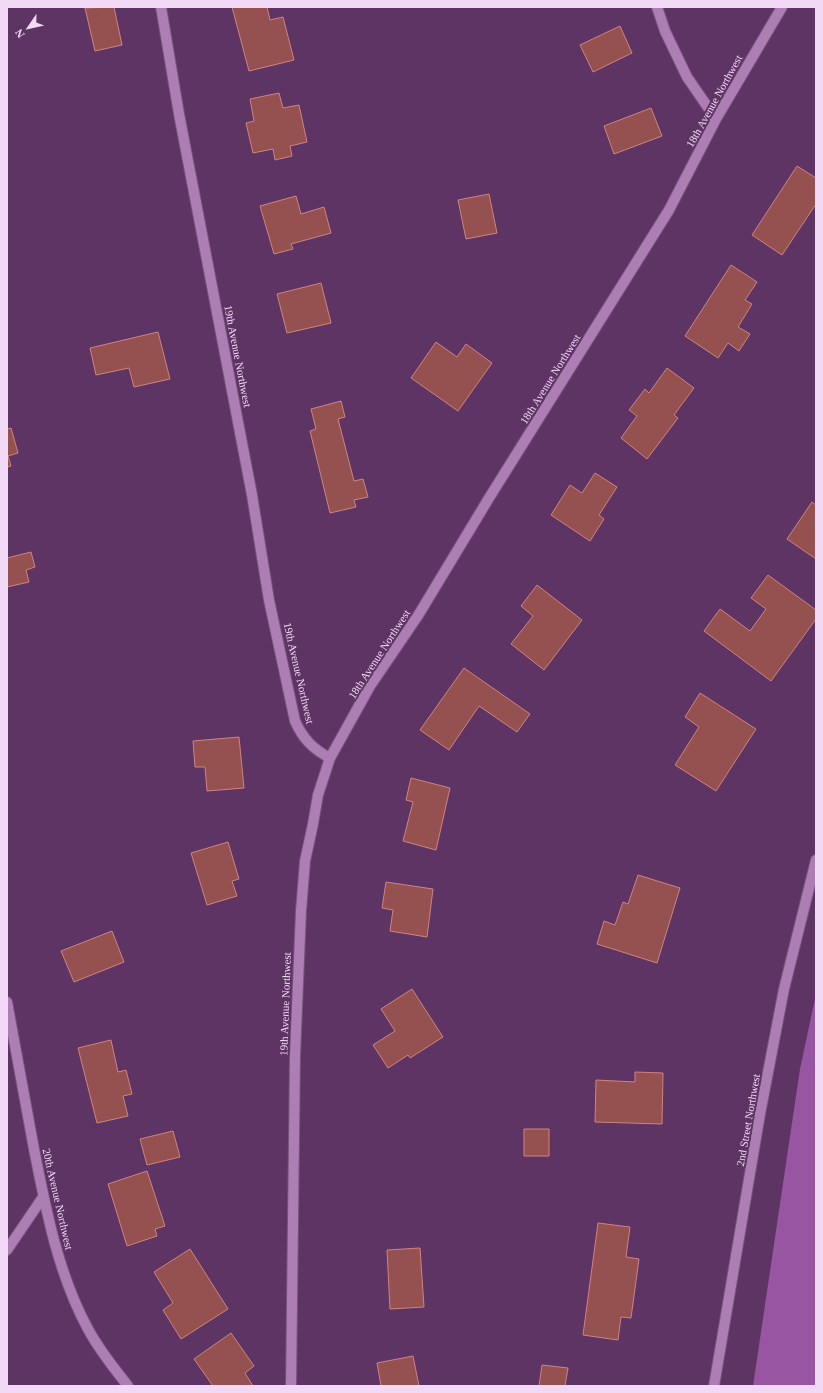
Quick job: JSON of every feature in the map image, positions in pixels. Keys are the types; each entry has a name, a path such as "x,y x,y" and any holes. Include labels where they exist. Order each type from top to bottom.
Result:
{"street":[{"name":"19th Avenue Northwest","path":"161,7 179,114 252,495 269,600 295,721 300,733 309,743 330,758 318,795 305,861 301,911 295,1056 291,1386"},
{"path":"657,7 665,30 687,77 716,119"},
{"name":"18th Avenue Northwest","path":"330,758 370,686 419,614 493,491 669,210 716,119 782,7"},
{"name":"2nd Street Northwest","path":"714,1386 760,1114 784,989 816,860"},
{"name":"20th Avenue Northwest","path":"7,1002 44,1197 57,1251 72,1295 88,1329 104,1355 128,1386"},
{"path":"7,1250 44,1197"}],"shaded area":[{"path":"816,994 816,1386 753,1386 800,1069"}],"building":[{"path":"114,7 122,45 95,51 85,8"},
{"path":"232,7 267,7 270,20 283,17 294,60 249,71"},
{"path":"620,26 632,53 593,72 580,45"},
{"path":"279,93 283,108 299,105 307,142 290,146 292,156 275,160 273,149 253,153 246,123 254,121 250,99"},
{"path":"651,108 662,136 614,154 604,126"},
{"path":"797,166 816,178 816,204 782,255 752,235"},
{"path":"489,194 497,233 466,239 458,200"},
{"path":"296,196 301,214 324,207 331,233 291,244 293,249 274,254 260,206"},
{"path":"731,265 757,282 745,300 752,304 738,327 750,334 739,351 728,343 718,358 685,336"},
{"path":"321,283 331,323 287,333 277,294"},
{"path":"158,332 170,379 134,387 129,368 96,375 90,348"},
{"path":"436,342 457,357 466,344 492,363 458,411 411,378"},
{"path":"667,368 694,388 674,415 678,418 647,459 621,438 637,416 629,410 645,389 649,393"},
{"path":"341,401 345,417 338,419 354,481 363,479 368,497 354,500 356,507 330,513 310,431 316,429 311,409"},
{"path":"11,428 18,453 8,456 11,466 7,467 7,429"},
{"path":"595,473 617,487 599,515 604,519 590,541 551,515 570,485 582,493"},
{"path":"812,502 816,505 816,559 787,539"},
{"path":"31,552 35,567 26,570 29,582 7,587 7,558"},
{"path":"768,575 816,610 816,619 771,681 704,631 720,609 750,631 766,609 751,598"},
{"path":"537,585 582,620 544,670 511,644 533,616 521,606"},
{"path":"464,668 530,714 517,732 479,706 449,750 420,730"},
{"path":"700,693 756,729 716,791 675,765 699,727 685,717"},
{"path":"239,737 244,788 207,791 205,767 195,767 193,741"},
{"path":"411,778 450,788 436,850 403,841 413,802 406,800"},
{"path":"228,842 239,879 232,881 237,896 207,905 191,853"},
{"path":"638,875 680,888 657,963 597,944 604,921 615,925 623,902 628,904"},
{"path":"386,882 433,889 427,937 390,931 393,910 382,908"},
{"path":"112,931 124,962 74,982 61,951"},
{"path":"412,989 443,1037 410,1058 408,1055 388,1068 373,1045 395,1031 381,1009"},
{"path":"111,1040 118,1072 126,1070 132,1094 123,1096 128,1116 97,1123 78,1048"},
{"path":"635,1072 663,1073 662,1124 595,1122 596,1080 635,1082"},
{"path":"524,1129 549,1129 549,1156 524,1156"},
{"path":"173,1131 180,1157 147,1165 140,1139"},
{"path":"147,1171 165,1226 155,1229 157,1236 127,1246 108,1184"},
{"path":"598,1223 630,1227 626,1257 639,1259 631,1318 621,1317 618,1340 583,1335"},
{"path":"420,1248 424,1307 390,1309 387,1250"},
{"path":"190,1249 228,1309 181,1339 163,1310 173,1303 154,1272"},
{"path":"231,1333 254,1366 245,1373 253,1386 213,1386 194,1359"},
{"path":"413,1356 419,1386 381,1386 377,1363"},
{"path":"542,1365 568,1368 565,1386 539,1386"}]}
